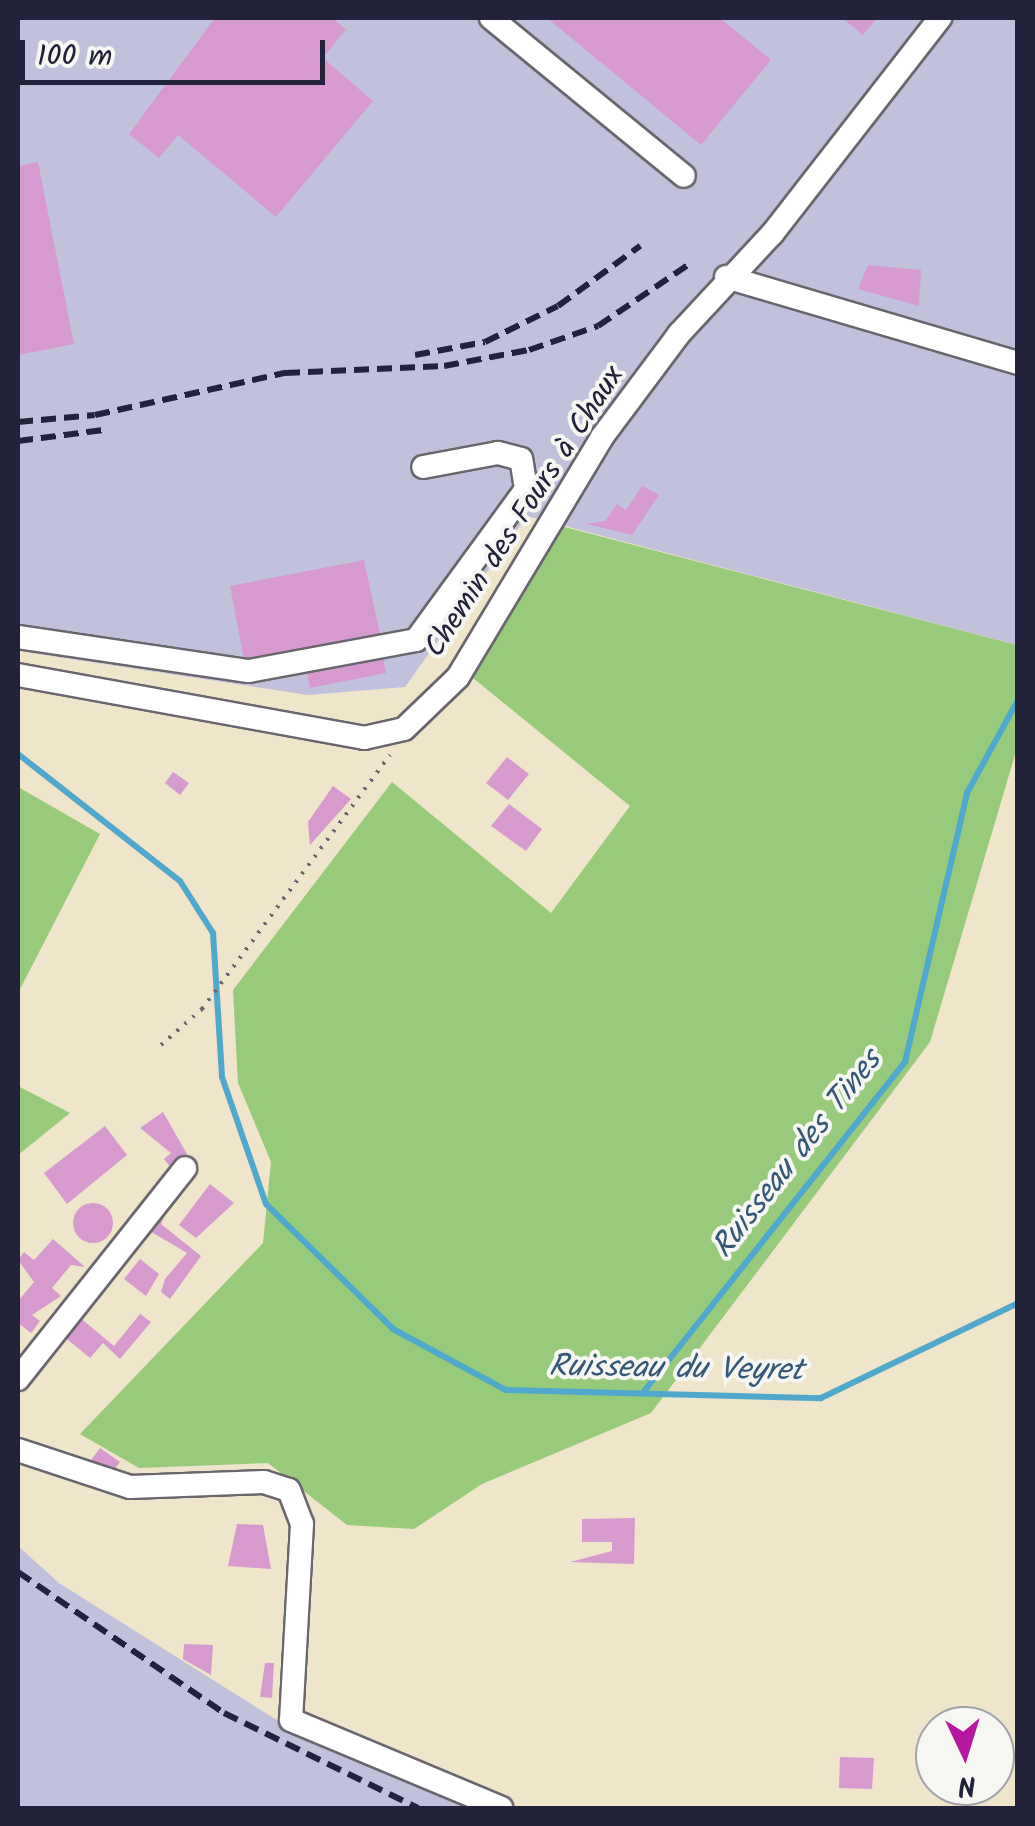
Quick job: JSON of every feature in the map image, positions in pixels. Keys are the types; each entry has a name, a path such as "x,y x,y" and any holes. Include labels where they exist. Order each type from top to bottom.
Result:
{"street":[{"name":"Chemin des Fours à Chaux","path":"404,729 458,676 602,437 726,278 772,234 940,18"},
{"path":"501,20 684,176"},
{"path":"726,278 1018,363"},
{"path":"18,637 249,671 416,640 526,488 521,459 498,454 423,467"},
{"path":"18,674 364,738 404,729"},
{"path":"18,1379 185,1168"},
{"path":"18,1450 130,1487 264,1482 289,1490 302,1524 291,1720 501,1808"}],"path":[{"path":"161,1045 202,1010 404,729"}],"shaded area":[{"path":"18,18 1017,18 1017,645 527,516 405,687 308,695 18,651"},
{"path":"18,1546 59,1583 291,1729 490,1808 18,1808"}],"green space":[{"path":"557,525 1017,645 1017,748 930,1042 651,1413 482,1484 414,1529 347,1525 268,1463 139,1468 80,1434 263,1243 271,1162 238,1083 233,990 392,782 551,913 630,806 473,678"},
{"path":"18,787 100,834 18,993"},
{"path":"18,1086 70,1113 18,1155"}],"building":[{"path":"215,18 332,18 346,29 323,58 373,101 276,217 178,135 159,158 129,134"},
{"path":"547,18 720,18 771,60 701,145"},
{"path":"842,18 877,18 863,35"},
{"path":"38,162 74,344 18,355 18,166"},
{"path":"868,265 921,270 919,306 858,289"},
{"path":"642,486 659,495 632,535 586,524 605,521 617,504 626,510"},
{"path":"364,560 380,634 244,660 230,586"},
{"path":"383,658 386,673 310,688 307,672"},
{"path":"507,757 529,774 508,800 486,783"},
{"path":"173,772 189,783 180,795 165,783"},
{"path":"333,786 351,799 310,845 308,822"},
{"path":"509,804 542,829 526,851 491,826"},
{"path":"163,1112 187,1154 171,1168 164,1159 171,1153 140,1128"},
{"path":"105,1126 127,1155 67,1204 44,1173"},
{"path":"210,1184 234,1203 196,1238 179,1225"},
{"path":"171,1200 161,1224 201,1256 170,1299 161,1292 165,1279 187,1253 148,1230"},
{"path":"93,1203 107,1209 113,1223 107,1237 93,1243 79,1237 73,1223 79,1209"},
{"path":"53,1239 85,1267 71,1265 52,1288 61,1296 32,1315 40,1321 31,1333 18,1323 18,1301 34,1282 18,1260 24,1252 34,1260"},
{"path":"140,1259 159,1274 146,1296 124,1279"},
{"path":"140,1314 151,1322 120,1359 103,1343 90,1358 62,1335 78,1316 114,1346"},
{"path":"100,1448 120,1462 112,1473 86,1467"},
{"path":"635,1518 634,1564 570,1562 612,1551 612,1542 582,1542 582,1519"},
{"path":"237,1524 263,1525 271,1569 228,1566"},
{"path":"184,1644 213,1645 211,1675 183,1659"},
{"path":"265,1663 274,1663 272,1698 260,1697"},
{"path":"840,1757 874,1758 872,1789 839,1788"}],"waterway":[{"name":"Ruisseau des Tines","path":"645,1390 905,1062 967,793 1018,700"},
{"name":"Ruisseau du Veyret","path":"18,754 180,881 213,933 222,1077 266,1204 393,1329 506,1390 821,1398 1018,1303"}],"railway":[{"path":"415,355 485,342 558,306 640,246"},
{"path":"18,422 95,415 285,373 444,366 529,350 598,326 692,262"},
{"path":"18,441 103,430"},
{"path":"18,1572 224,1713 418,1808"}]}
